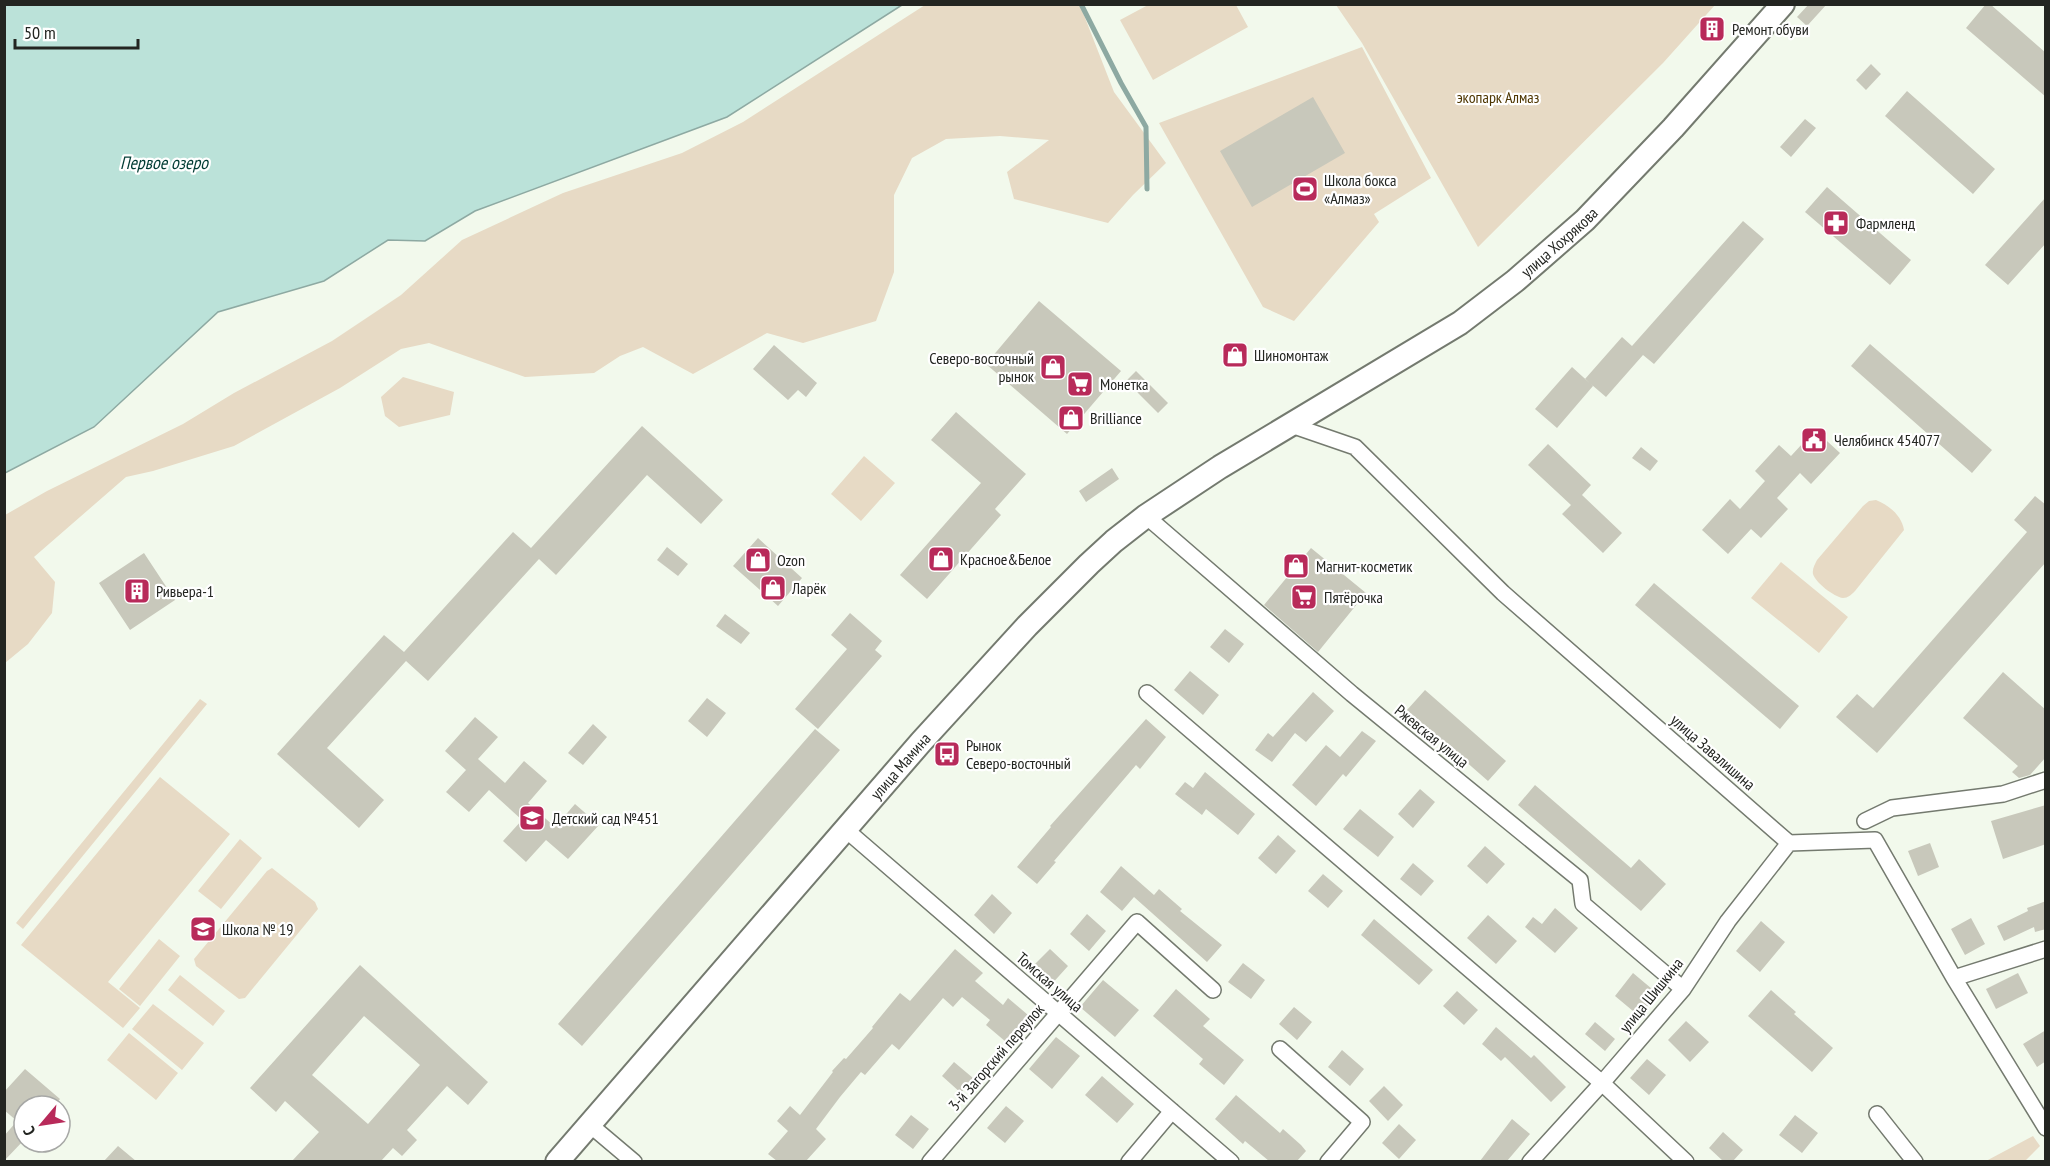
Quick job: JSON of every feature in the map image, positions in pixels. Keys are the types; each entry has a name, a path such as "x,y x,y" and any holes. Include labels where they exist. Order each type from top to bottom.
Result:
{"main road":[{"name":"улица Хохрякова","path":"1291,425 1460,323 1515,281 1585,220 1673,128 1783,4"},
{"name":"улица Мамина","path":"557,1161 845,829 1027,626 1114,541 1146,516 1220,467 1291,425"}],"street":[{"name":"улица Завалишина","path":"1291,425 1355,447 1503,592 1789,843"},
{"name":"Ржевская улица","path":"1146,516 1352,694 1580,880 1583,904 1683,989"},
{"path":"1147,693 1602,1083 1686,1161"},
{"path":"1865,822 1892,808 2002,794 2046,780"},
{"name":"Томская улица","path":"845,829 1231,1161"},
{"path":"1789,843 1875,840 1954,978 2046,1128"},
{"name":"улица Шишкина","path":"1530,1161 1602,1083 1683,989 1728,921 1789,843"},
{"name":"3-й Загорский переулок","path":"930,1161 1137,922 1213,990"},
{"path":"1954,978 2046,949"},
{"path":"1280,1049 1362,1122 1328,1161"},
{"path":"1130,1161 1172,1111"},
{"path":"1877,1114 1915,1161"},
{"path":"589,1124 634,1161"}],"green space":[{"path":"925,5 1080,5 1114,92 1166,163 1108,223 1014,199 1007,172 1049,140 1000,136 946,139 912,158 894,195 894,272 876,321 803,343 767,333 693,374 643,347 620,356 594,373 525,377 429,343 401,349 340,388 234,446 126,477 34,557 55,582 52,613 28,644 5,663 5,515 47,491 183,424 234,393 332,341 401,295 462,240 563,193 682,153 743,122"},
{"path":"1148,5 1236,5 1248,27 1153,80 1120,20"},
{"name":"экопарк Алмаз","path":"1336,5 1715,5 1663,63 1478,247 1362,43"},
{"name":"Школа бокса «Алмаз»","path":"1362,47 1431,178 1374,214 1379,222 1294,321 1263,307 1159,123"},
{"path":"403,377 454,392 450,415 399,427 385,416 381,397"},
{"path":"864,456 895,483 861,521 831,494"},
{"path":"1876,500 1894,512 1901,520 1904,530 1855,591 1846,597 1839,597 1817,581 1813,574 1814,567 1817,560 1863,506 1869,501"},
{"path":"1781,562 1848,617 1819,653 1751,598"},
{"path":"200,699 207,704 23,929 16,923"},
{"path":"160,777 230,834 108,982 140,1008 123,1028 21,945"},
{"path":"240,839 262,858 221,909 198,891"},
{"path":"272,868 315,902 318,909 245,998 239,999 196,966 194,959 267,871"},
{"path":"159,939 180,956 140,1006 119,989"},
{"path":"180,975 225,1011 213,1026 168,990"},
{"path":"153,1004 204,1043 182,1070 132,1029"},
{"path":"129,1033 178,1073 156,1100 107,1060"},
{"path":"2033,1136 2040,1146 2025,1161 1986,1161"}],"water":[{"name":"Первое озеро","path":"5,4 902,5 727,117 475,211 425,241 388,240 324,281 218,312 94,427 5,473"}],"building":[{"path":"1809,4 1827,4 1807,26 1797,17"},
{"path":"1986,4 1990,4 2046,53 2046,97 1966,28"},
{"path":"1871,64 1881,74 1866,90 1856,80"},
{"path":"1907,91 1995,169 1973,194 1885,116"},
{"path":"1313,97 1345,153 1252,207 1220,151"},
{"path":"1805,119 1816,128 1791,157 1780,147"},
{"path":"1827,187 1911,260 1890,285 1805,212"},
{"path":"2046,197 2046,243 2008,285 1985,265"},
{"path":"1743,221 1764,239 1654,364 1643,355 1606,397 1585,379 1622,337 1632,346"},
{"name":"Северо-восточный рынок","path":"1039,301 1121,371 1067,434 986,364"},
{"path":"1870,344 1992,450 1972,473 1851,366"},
{"path":"774,345 817,383 806,397 798,390 788,400 753,369"},
{"path":"1572,367 1593,386 1557,428 1535,409"},
{"path":"1136,371 1168,403 1158,413 1126,381"},
{"path":"956,412 1026,474 995,509 1001,515 927,599 900,575 981,483 931,440"},
{"path":"642,426 723,500 701,524 647,475 556,575 539,559 428,681 406,661 327,748 384,800 359,828 277,754 384,635 404,652 513,532 531,548"},
{"path":"1815,430 1840,453 1811,484 1800,473 1777,498 1788,509 1761,538 1751,529 1728,554 1702,530 1730,499 1740,509 1765,481 1755,471 1779,445 1791,456"},
{"path":"1548,444 1591,485 1582,495 1622,533 1603,553 1562,514 1571,505 1528,465"},
{"path":"1641,447 1658,461 1650,471 1632,458"},
{"path":"1112,468 1119,479 1086,502 1079,491"},
{"path":"2035,496 2046,505 2046,562 1877,753 1836,717 1857,694 1873,708 2027,532 2014,520"},
{"path":"758,538 802,578 778,606 733,566"},
{"path":"667,547 688,564 678,576 657,560"},
{"path":"1311,548 1366,593 1318,652 1264,605"},
{"name":"Ривьера-1","path":"144,553 175,600 130,630 99,583"},
{"path":"1654,583 1799,706 1780,729 1635,605"},
{"path":"850,613 882,641 875,650 882,656 818,729 795,709 847,649 831,635"},
{"path":"725,614 750,633 741,644 716,626"},
{"path":"1225,629 1244,644 1229,663 1210,647"},
{"path":"1190,671 1219,695 1203,715 1174,690"},
{"path":"2003,672 2046,710 2046,757 2030,775 2019,778 2012,772 2018,766 1963,718"},
{"path":"1425,690 1506,761 1488,781 1407,710"},
{"path":"1313,692 1334,711 1306,742 1295,733 1272,762 1255,750 1268,733 1273,737"},
{"path":"707,698 726,713 707,737 688,721"},
{"path":"475,717 498,737 478,759 505,783 524,761 547,781 528,803 555,827 575,804 599,825 568,859 546,840 526,862 503,841 522,820 489,790 469,812 446,792 466,770 445,751"},
{"path":"1146,719 1166,737 1140,769 1136,765 1037,884 1017,867 1050,826"},
{"path":"593,724 607,737 583,765 568,753"},
{"path":"815,729 840,750 582,1046 558,1024"},
{"path":"1362,731 1376,741 1346,777 1343,774 1316,806 1292,785 1326,745 1340,757"},
{"path":"1205,772 1255,814 1238,835 1206,809 1202,815 1175,794 1185,782 1193,788"},
{"path":"1535,785 1631,868 1639,859 1666,884 1641,911 1518,805"},
{"path":"1420,789 1435,802 1413,828 1398,814"},
{"path":"2046,805 2046,844 2003,859 1991,821"},
{"path":"1360,809 1394,837 1378,857 1343,829"},
{"path":"1278,835 1296,851 1276,874 1258,858"},
{"path":"1930,843 1939,867 1918,876 1908,851"},
{"path":"1485,846 1505,864 1487,884 1467,866"},
{"path":"1413,863 1434,881 1421,896 1400,879"},
{"path":"1121,866 1154,895 1159,889 1182,909 1180,911 1222,945 1207,962 1134,897 1122,911 1100,892"},
{"path":"1323,874 1343,891 1328,908 1308,891"},
{"path":"992,894 1012,913 994,934 974,915"},
{"path":"2046,901 2046,929 2035,932 2034,927 2004,941 1997,926 2028,911 2027,908"},
{"path":"1555,908 1578,928 1555,953 1525,927 1533,917 1542,924"},
{"path":"1087,914 1106,931 1089,951 1070,934"},
{"path":"1488,915 1517,941 1496,964 1467,938"},
{"path":"1971,918 1985,944 1965,955 1951,929"},
{"path":"1374,919 1433,970 1419,985 1361,935"},
{"path":"1761,921 1785,942 1760,972 1736,951"},
{"path":"955,949 983,973 975,981 1003,1005 1008,998 1028,1015 1006,1042 986,1025 990,1020 962,997 953,1007 943,998 899,1050 892,1044 865,1075 861,1072 816,1129 826,1139 806,1161 777,1161 768,1154 788,1131 777,1121 790,1106 800,1115 832,1071 844,1058 846,1059 900,993 910,1001"},
{"path":"1050,949 1068,966 1050,986 1031,968"},
{"path":"1243,963 1265,980 1251,999 1228,982"},
{"path":"360,965 488,1082 468,1105 447,1086 407,1130 417,1140 402,1156 393,1148 381,1161 292,1161 319,1132 285,1101 276,1112 250,1088","holes":["364,1016 420,1065 368,1124 312,1075"]},
{"path":"1633,973 1658,994 1639,1016 1615,996"},
{"path":"2018,973 2028,993 1996,1009 1986,989"},
{"path":"1103,980 1139,1010 1115,1037 1080,1007"},
{"path":"1176,989 1210,1019 1203,1026 1244,1060 1224,1085 1199,1064 1203,1059 1153,1016"},
{"path":"1771,990 1796,1012 1794,1014 1833,1048 1812,1072 1748,1016"},
{"path":"1457,991 1478,1010 1464,1025 1443,1006"},
{"path":"1294,1007 1312,1022 1297,1040 1279,1024"},
{"path":"1686,1021 1709,1042 1690,1062 1668,1040"},
{"path":"1595,1022 1615,1039 1605,1051 1585,1034"},
{"path":"1496,1027 1531,1058 1534,1055 1566,1087 1551,1102 1505,1057 1501,1061 1482,1044"},
{"path":"2046,1030 2046,1061 2037,1067 2023,1044"},
{"path":"1056,1037 1080,1056 1052,1089 1029,1069"},
{"path":"1342,1050 1364,1069 1350,1086 1328,1067"},
{"path":"1647,1059 1666,1075 1649,1095 1630,1078"},
{"path":"954,1062 973,1078 961,1093 942,1076"},
{"path":"25,1069 54,1094 12,1094 12,1117 4,1110 4,1092"},
{"path":"1102,1076 1134,1104 1117,1123 1085,1095"},
{"path":"1384,1086 1403,1105 1388,1121 1369,1101"},
{"path":"1236,1095 1280,1133 1283,1129 1301,1145 1306,1151 1297,1161 1269,1161 1245,1141 1243,1144 1215,1119"},
{"path":"1006,1106 1024,1121 1005,1143 987,1128"},
{"path":"911,1115 929,1129 913,1149 895,1135"},
{"path":"1795,1115 1818,1133 1802,1153 1779,1135"},
{"path":"1512,1119 1530,1134 1507,1161 1480,1161"},
{"path":"1399,1124 1416,1140 1399,1159 1382,1143"},
{"path":"12,1127 12,1153 4,1161 4,1136"},
{"path":"1723,1132 1743,1150 1733,1161 1723,1161 1709,1148"},
{"path":"118,1146 136,1161 104,1161"}],"waterway":[{"path":"1081,4 1146,127 1147,189"}],"place":[{"name":"Ремонт обуви","path":"1712,29"},
{"name":"Школа бокса «Алмаз»","path":"1305,189"},
{"name":"Фармленд","path":"1836,223"},
{"name":"Шиномонтаж","path":"1235,355"},
{"name":"Северо-восточный рынок","path":"1053,367"},
{"name":"Монетка","path":"1080,384"},
{"name":"Brilliance","path":"1071,418"},
{"name":"Челябинск 454077","path":"1814,440"},
{"name":"Красное&Белое","path":"941,559"},
{"name":"Ozon","path":"758,560"},
{"name":"Магнит-косметик","path":"1296,566"},
{"name":"Ларёк","path":"773,588"},
{"name":"Ривьера-1","path":"137,591"},
{"name":"Пятёрочка","path":"1304,597"},
{"name":"Рынок Северо-восточный","path":"947,754"},
{"name":"Детский сад №451","path":"532,818"},
{"name":"Школа № 19","path":"203,929"}]}
